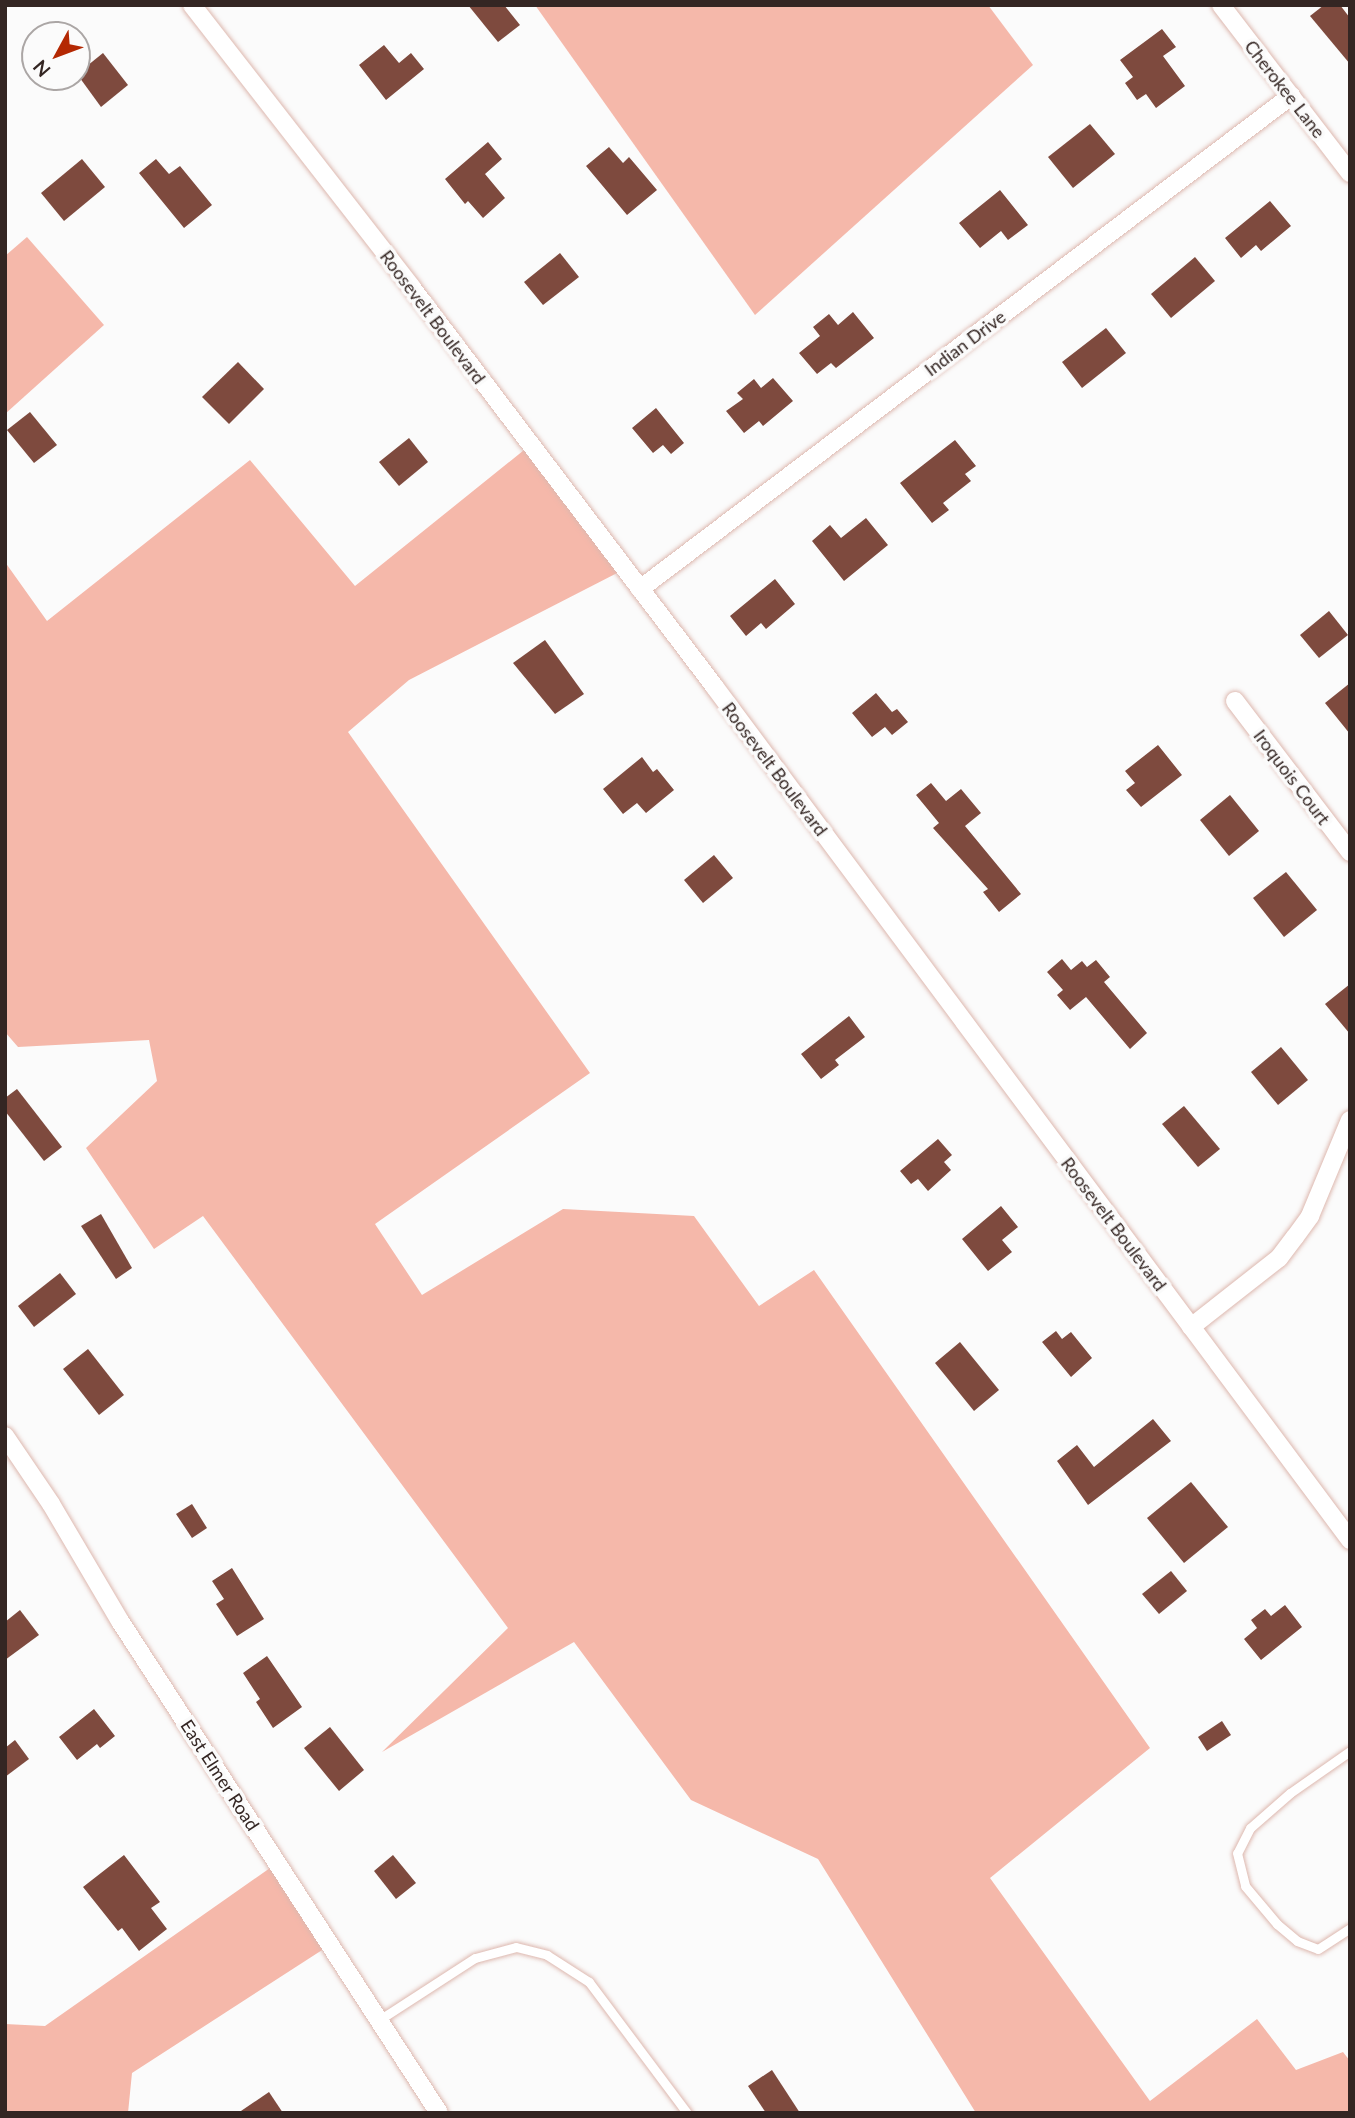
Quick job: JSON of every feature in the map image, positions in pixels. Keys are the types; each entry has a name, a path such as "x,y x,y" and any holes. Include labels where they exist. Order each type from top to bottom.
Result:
{"street":[{"name":"Roosevelt Boulevard","path":"192,5 412,288 640,589 1350,1540"},
{"name":"Cherokee Lane","path":"1221,5 1350,173"},
{"name":"Indian Drive","path":"640,589 1291,96"},
{"name":"Iroquois Court","path":"1235,701 1350,852"},
{"path":"1191,1328 1279,1258 1296,1237 1310,1216 1350,1120"},
{"name":"East Elmer Road","path":"5,1436 51,1503 120,1620 439,2113"}],"lane":[{"path":"1350,1751 1290,1793 1250,1828 1237,1853 1245,1886 1277,1924 1297,1941 1318,1949 1350,1928"},
{"path":"379,2020 475,1958 516,1947 547,1955 589,1982 687,2113"}],"shaded area":[{"path":"535,5 988,5 1033,65 755,315"},
{"path":"27,237 104,325 5,414 5,256"},
{"path":"529,446 623,570 409,680 348,732 590,1073 375,1224 422,1295 563,1209 694,1216 759,1306 814,1270 1150,1748 990,1878 1150,2101 1257,2019 1296,2070 1343,2052 1350,2061 1350,2113 976,2113 818,1859 691,1800 574,1642 382,1752 508,1628 203,1216 154,1249 86,1148 157,1081 149,1040 18,1047 5,1032 5,562 47,621 250,460 355,586"},
{"path":"280,1861 333,1943 132,2073 128,2113 5,2113 5,2024 45,2026"}],"building":[{"path":"468,5 504,5 520,25 498,42"},
{"path":"1324,5 1340,5 1350,18 1350,64 1310,16"},
{"path":"1162,29 1176,47 1163,56 1185,86 1156,108 1146,94 1137,100 1125,83 1133,77 1120,60"},
{"path":"384,45 399,63 411,53 424,69 386,100 359,65"},
{"path":"103,53 128,85 101,107 89,91 91,63"},
{"path":"1090,124 1115,154 1073,188 1048,157"},
{"path":"488,142 502,159 485,174 505,198 483,218 468,201 465,204 445,179"},
{"path":"609,147 623,163 629,157 657,190 627,215 586,166"},
{"path":"82,159 105,187 64,221 41,193"},
{"path":"156,159 169,174 180,166 212,205 184,228 139,173"},
{"path":"1000,190 1028,225 1008,240 1001,231 980,248 959,223"},
{"path":"1270,201 1291,226 1261,251 1256,245 1241,258 1225,238"},
{"path":"560,253 579,277 543,305 524,282"},
{"path":"1195,257 1215,281 1171,318 1151,294"},
{"path":"853,312 874,338 836,368 831,363 817,374 799,353 820,336 813,327 829,314 838,325"},
{"path":"1106,328 1126,353 1082,388 1062,362"},
{"path":"238,362 264,389 229,424 202,397"},
{"path":"773,378 793,401 763,426 759,421 744,433 726,411 743,399 737,393 754,379 761,388"},
{"path":"656,408 684,443 671,454 663,445 653,453 632,428"},
{"path":"30,412 57,445 34,463 7,430"},
{"path":"409,438 428,462 399,486 379,462"},
{"path":"955,440 976,466 965,474 971,481 943,503 949,510 932,523 900,483"},
{"path":"866,518 888,545 844,581 812,541 830,525 841,538"},
{"path":"775,579 795,604 766,629 761,623 746,636 730,616"},
{"path":"1329,611 1348,635 1319,658 1300,635"},
{"path":"545,640 584,694 555,714 513,663"},
{"path":"1350,683 1350,734 1325,703"},
{"path":"876,693 892,712 897,709 908,722 892,735 885,727 872,737 852,713"},
{"path":"1158,745 1182,775 1141,807 1126,790 1135,783 1125,771"},
{"path":"642,757 653,772 657,769 674,790 646,813 637,803 623,814 603,789"},
{"path":"931,783 946,801 961,789 981,813 965,826 1021,894 999,912 983,892 988,889 933,828 939,823 916,795"},
{"path":"1230,795 1259,831 1229,856 1200,820"},
{"path":"714,855 733,878 703,903 684,880"},
{"path":"1286,872 1317,910 1284,937 1253,898"},
{"path":"1062,959 1071,970 1082,961 1087,967 1096,960 1110,977 1104,982 1147,1033 1130,1049 1086,997 1070,1010 1057,995 1063,990 1047,972"},
{"path":"1350,984 1350,1034 1325,1004"},
{"path":"849,1016 865,1037 835,1060 839,1065 821,1079 801,1054"},
{"path":"1281,1047 1308,1080 1278,1105 1251,1072"},
{"path":"17,1089 62,1147 44,1161 5,1111 5,1098"},
{"path":"1184,1106 1220,1149 1198,1167 1162,1124"},
{"path":"938,1139 952,1155 944,1162 951,1170 928,1191 918,1179 911,1184 900,1171"},
{"path":"1001,1206 1018,1227 1002,1240 1012,1252 988,1271 962,1239"},
{"path":"101,1214 132,1268 116,1279 81,1226"},
{"path":"60,1273 76,1294 34,1327 18,1306"},
{"path":"1056,1331 1062,1339 1071,1332 1092,1358 1071,1377 1042,1342"},
{"path":"960,1342 999,1390 974,1411 935,1363"},
{"path":"88,1349 124,1395 99,1415 63,1369"},
{"path":"1153,1419 1171,1441 1088,1505 1057,1461 1077,1445 1094,1467"},
{"path":"1191,1482 1228,1527 1184,1563 1147,1518"},
{"path":"192,1504 207,1528 192,1538 176,1514"},
{"path":"232,1568 264,1619 237,1636 216,1604 224,1599 212,1581"},
{"path":"1171,1571 1187,1591 1159,1614 1142,1594"},
{"path":"1285,1605 1302,1627 1261,1660 1244,1639 1257,1628 1251,1620 1265,1609 1271,1616"},
{"path":"20,1610 39,1635 5,1660 5,1622"},
{"path":"267,1656 302,1707 273,1728 256,1702 260,1699 243,1673"},
{"path":"94,1709 115,1736 100,1748 97,1744 77,1760 59,1737"},
{"path":"1222,1721 1231,1735 1207,1751 1198,1737"},
{"path":"330,1727 364,1770 339,1791 304,1748"},
{"path":"15,1740 29,1759 5,1777 5,1748"},
{"path":"124,1855 160,1902 151,1908 167,1929 139,1951 122,1928 118,1931 83,1887"},
{"path":"393,1855 416,1883 396,1899 374,1871"},
{"path":"772,2070 800,2113 766,2113 748,2086"},
{"path":"269,2092 283,2113 238,2113"}]}
